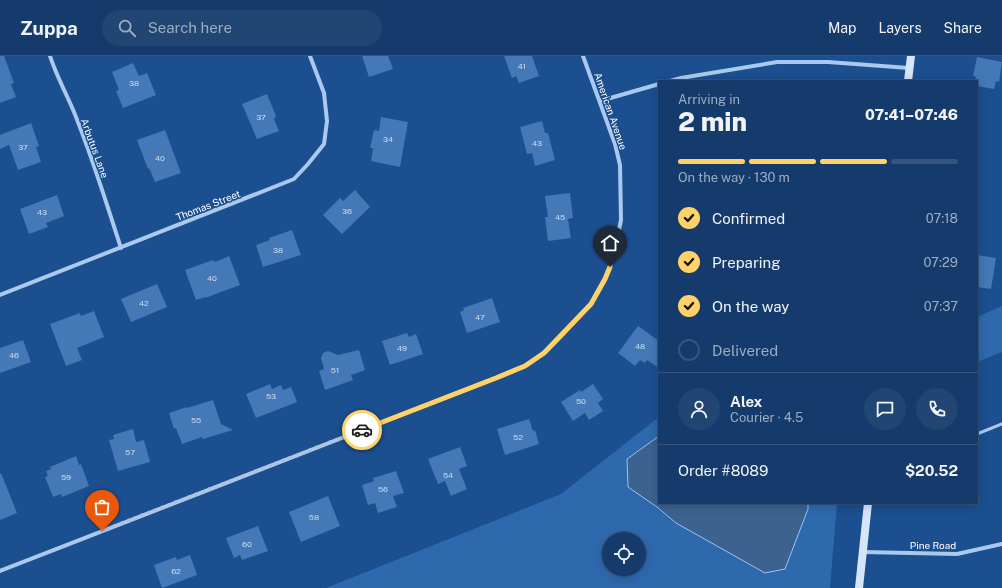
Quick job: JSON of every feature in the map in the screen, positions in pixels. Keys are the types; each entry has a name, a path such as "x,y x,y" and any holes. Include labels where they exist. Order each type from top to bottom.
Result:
{"main road":[{"path":"908,80 911,56"},
{"path":"859,588 868,504"}],"street":[{"name":"Arbutus Lane","path":"50,56 55,73 74,112 121,248"},
{"name":"Thomas Street","path":"0,295 294,179 324,144 327,121 324,93 310,56"},
{"name":"American Avenue","path":"0,571 496,378 525,366 544,353 591,304 605,279 614,255 621,220 620,165 615,144 583,56"},
{"path":"674,80 777,62 828,62 910,68"},
{"path":"600,101 658,84"},
{"name":"Pine Road","path":"863,552 957,554 1002,544"}],"lane":[{"path":"978,434 1002,424"}],"shaded area":[{"path":"1002,306 1002,352 978,362 978,317"},
{"path":"658,418 658,437 627,459 657,507 676,523 785,569 808,509 808,504 837,504 830,588 326,588 561,494"},
{"path":"658,437 658,504 808,504 808,509 785,569 765,573 676,523 657,507 628,487 627,459"}],"building":[{"path":"0,56 4,56 14,83 11,84 16,97 0,103"},
{"path":"362,56 388,56 393,69 369,77"},
{"path":"504,56 532,56 539,76 519,83 516,76 512,78"},
{"path":"977,57 1002,62 999,82 996,81 994,89 978,86 978,80 975,80 976,77 973,76"},
{"path":"133,63 139,76 147,73 156,95 123,108 116,91 119,90 112,72"},
{"path":"267,94 276,116 274,119 279,131 257,139 242,104"},
{"path":"381,117 408,122 400,167 371,161 373,148 370,148 374,130 379,131"},
{"path":"542,121 545,133 548,133 555,160 535,166 532,153 527,154 520,127"},
{"path":"31,123 39,146 36,147 41,162 18,170 9,145 0,149 0,135"},
{"path":"165,130 181,173 155,182 149,168 148,169 137,140"},
{"path":"355,190 370,207 342,234 323,215 340,198 343,201"},
{"path":"570,193 573,218 568,219 571,238 548,241 545,217 548,217 545,196"},
{"path":"57,195 64,216 46,223 48,227 29,234 20,209"},
{"path":"292,230 301,255 263,267 256,245 270,240 269,238"},
{"path":"978,255 996,258 991,289 978,287"},
{"path":"229,256 240,285 196,300 185,270 213,260 215,262"},
{"path":"157,284 167,307 131,322 121,299"},
{"path":"492,298 500,322 467,333 460,312 464,310 463,308"},
{"path":"94,311 104,337 77,348 82,360 66,366 50,324 80,313 81,316"},
{"path":"638,326 658,340 658,367 647,360 645,363 640,360 635,366 618,353"},
{"path":"407,333 409,337 416,334 423,354 390,365 382,341"},
{"path":"23,340 31,362 0,373 0,348"},
{"path":"359,350 365,370 351,375 353,380 325,390 319,371 324,369 321,358 323,353 328,351 338,355"},
{"path":"270,384 272,389 281,385 283,390 291,387 297,402 256,418 246,394"},
{"path":"593,384 603,399 598,403 603,411 589,420 585,413 573,421 561,402"},
{"path":"213,400 221,424 233,430 203,439 202,437 182,444 176,428 174,429 169,413"},
{"path":"529,419 533,431 535,430 539,444 505,455 497,429"},
{"path":"133,429 136,442 144,440 150,462 118,471 109,440 114,439 113,435"},
{"path":"460,447 467,466 459,469 467,489 451,496 445,481 438,484 428,459"},
{"path":"76,456 79,465 81,464 89,486 62,497 61,494 53,497 45,477 48,476 46,471 51,469 50,467"},
{"path":"396,471 404,493 393,496 397,507 378,513 375,503 368,505 362,485 374,481 373,478"},
{"path":"1,473 17,513 0,520 0,474"},
{"path":"328,496 340,526 301,542 289,512"},
{"path":"258,526 268,551 242,560 240,555 234,558 226,538"},
{"path":"190,555 197,575 162,588 154,565 176,557 177,560"}],"way so far":[{"path":"102,531 362,430"}],"route":[{"path":"362,430 525,366 544,353 591,304 610,267"}]}
